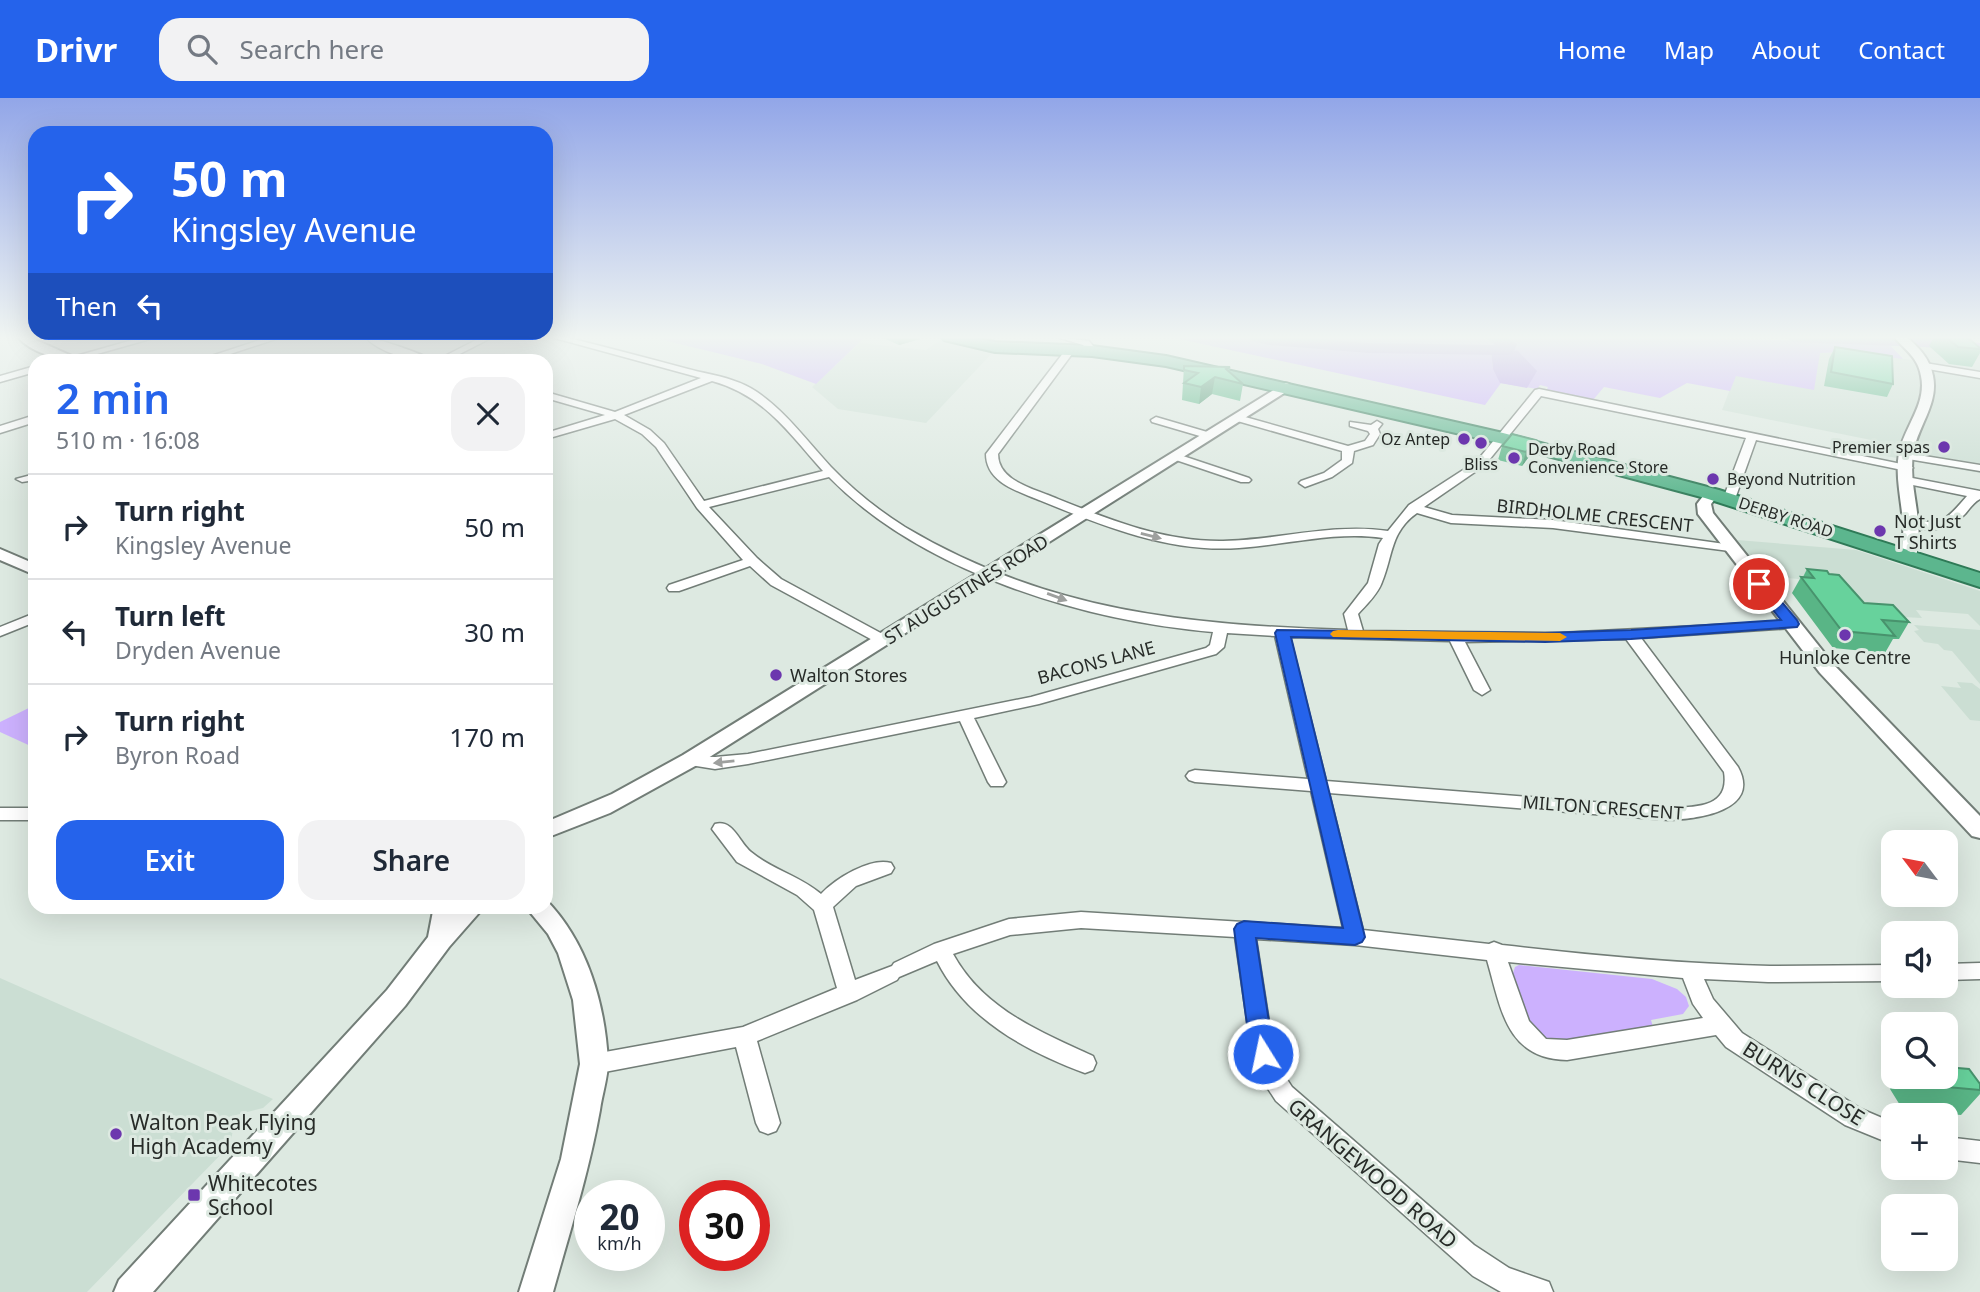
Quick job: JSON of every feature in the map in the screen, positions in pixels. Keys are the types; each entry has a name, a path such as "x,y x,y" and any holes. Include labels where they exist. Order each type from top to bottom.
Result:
{"highway":[{"name":"DERBY ROAD","path":"1309,393 1503,438 1721,497 1980,580"}],"street":[{"path":"553,434 616,415 673,393"},
{"path":"752,393 762,399 831,473 870,510 891,525 993,572 1062,599 1113,613 1282,633 1455,637 1631,635 1791,624"},
{"path":"1032,393 995,449 991,460 997,472 1018,487 1140,533 1198,544 1270,542 1354,531 1390,535"},
{"name":"ST AUGUSTINES ROAD","path":"553,828 572,822 640,789 690,760 1087,514 1276,393"},
{"path":"1357,635 1350,614 1375,584 1385,544 1390,535 1413,508 1471,471 1503,438 1539,393 1907,468 1977,494 1945,525 1934,528 1912,524"},
{"path":"1908,556 1912,546 1912,524 1907,468 1914,430 1924,411 1926,393"},
{"path":"553,397 616,415 646,432 660,445 701,505 752,561 776,582 883,640"},
{"path":"1238,418 1348,455 1364,466"},
{"path":"0,430 28,420"},
{"path":"1156,420 1210,436"},
{"path":"1306,483 1328,475 1348,455 1368,443 1375,434 1375,426 1354,424"},
{"path":"1752,435 1721,497 1703,508 1731,549 1827,669 1980,830"},
{"path":"1177,457 1245,480"},
{"path":"1907,468 1980,468"},
{"path":"701,505 831,473"},
{"name":"BIRDHOLME CRESCENT","path":"1413,508 1451,519 1553,524 1731,549"},
{"path":"0,554 28,567"},
{"path":"674,588 752,561"},
{"path":"0,632 28,620"},
{"name":"BACONS LANE","path":"690,760 715,763 757,756 1060,694 1211,651 1217,647 1221,627"},
{"path":"1282,633 1355,937"},
{"name":"MILTON CRESCENT","path":"1195,776 1669,814 1711,810 1727,799 1732,790 1732,771 1631,635"},
{"path":"1455,637 1482,690"},
{"path":"965,715 997,782"},
{"path":"0,814 28,814"},
{"name":"ST AUGUSTINES ROAD","path":"553,837 572,822"},
{"path":"721,829 744,857 804,890 823,906 849,994"},
{"path":"823,906 833,892 847,880 884,868"},
{"path":"440,940 445,914"},
{"path":"131,1292 387,1009 440,940 465,914"},
{"path":"536,1292 576,1159 594,1064 586,1000 571,953 557,926 545,914"},
{"path":"594,1064 744,1036 849,994 941,950 1009,927 1056,921 1355,937 1494,950 1573,961 1690,970 1768,974 1881,973"},
{"name":"GRANGEWOOD ROAD","path":"1244,929 1263,1054 1267,1068 1284,1094 1465,1254 1491,1274 1539,1292"},
{"path":"941,950 957,982 980,1006 1084,1063"},
{"path":"1494,950 1525,1035 1537,1045 1552,1050 1718,1024"},
{"name":"BURNS CLOSE","path":"1690,970 1704,1004 1734,1040 1853,1117 1881,1129"},
{"path":"1958,972 1980,971"},
{"path":"744,1036 768,1123"},
{"path":"1958,1149 1980,1152"}],"shaded area":[{"path":"819,393 955,393 926,423 838,409"},
{"path":"1428,393 1494,393 1485,405"},
{"path":"1555,393 1599,393 1593,400"},
{"path":"1633,393 1670,393 1660,398"},
{"path":"1729,393 1980,393 1980,473 1886,456 1891,444 1722,410"},
{"path":"1737,540 1856,550 1980,591 1980,626 1968,614 1916,610 1922,618 1883,616 1868,607 1845,583 1762,576"},
{"path":"1914,625 1980,630 1980,684 1952,651 1944,650 1938,644 1924,642 1914,631 1919,630"},
{"path":"1957,682 1972,683 1980,689 1980,721 1970,720 1941,686 1961,688"},
{"path":"28,708 28,745 0,732 0,722"},
{"path":"1519,965 1652,979 1677,989 1686,997 1689,1006 1683,1014 1651,1020 1653,1027 1559,1042 1546,1038 1529,1025 1512,976 1515,967"},
{"name":"Walton Peak Flying High Academy","path":"0,978 273,1099 263,1108 236,1115 230,1145 87,1292 0,1292"}],"building":[{"path":"1512,434 1536,440 1526,452 1502,446"},
{"path":"1807,569 1839,575 1864,603 1893,605 1909,622 1882,620 1895,636 1842,631 1801,577 1814,578"},
{"path":"1958,1068 1969,1069 1980,1084 1980,1090 1958,1088"}],"slow traffic":[{"path":"1338,634 1560,637"}],"place":[{"name":"Oz Antep","path":"1464,439"},
{"name":"Bliss","path":"1481,443"},
{"name":"Premier spas","path":"1944,447"},
{"name":"Derby Road Convenience Store","path":"1514,458"},
{"name":"Beyond Nutrition","path":"1713,479"},
{"name":"Not Just T Shirts","path":"1880,531"},
{"name":"Hunloke Centre","path":"1845,635"},
{"name":"Walton Stores","path":"776,675"},
{"name":"Walton Peak Flying High Academy","path":"116,1134"},
{"name":"Whitecotes School","path":"194,1195"}],"route":[{"path":"1263,1054 1244,929 1355,937 1282,633 1545,637 1631,635 1791,624 1759,584"}]}
